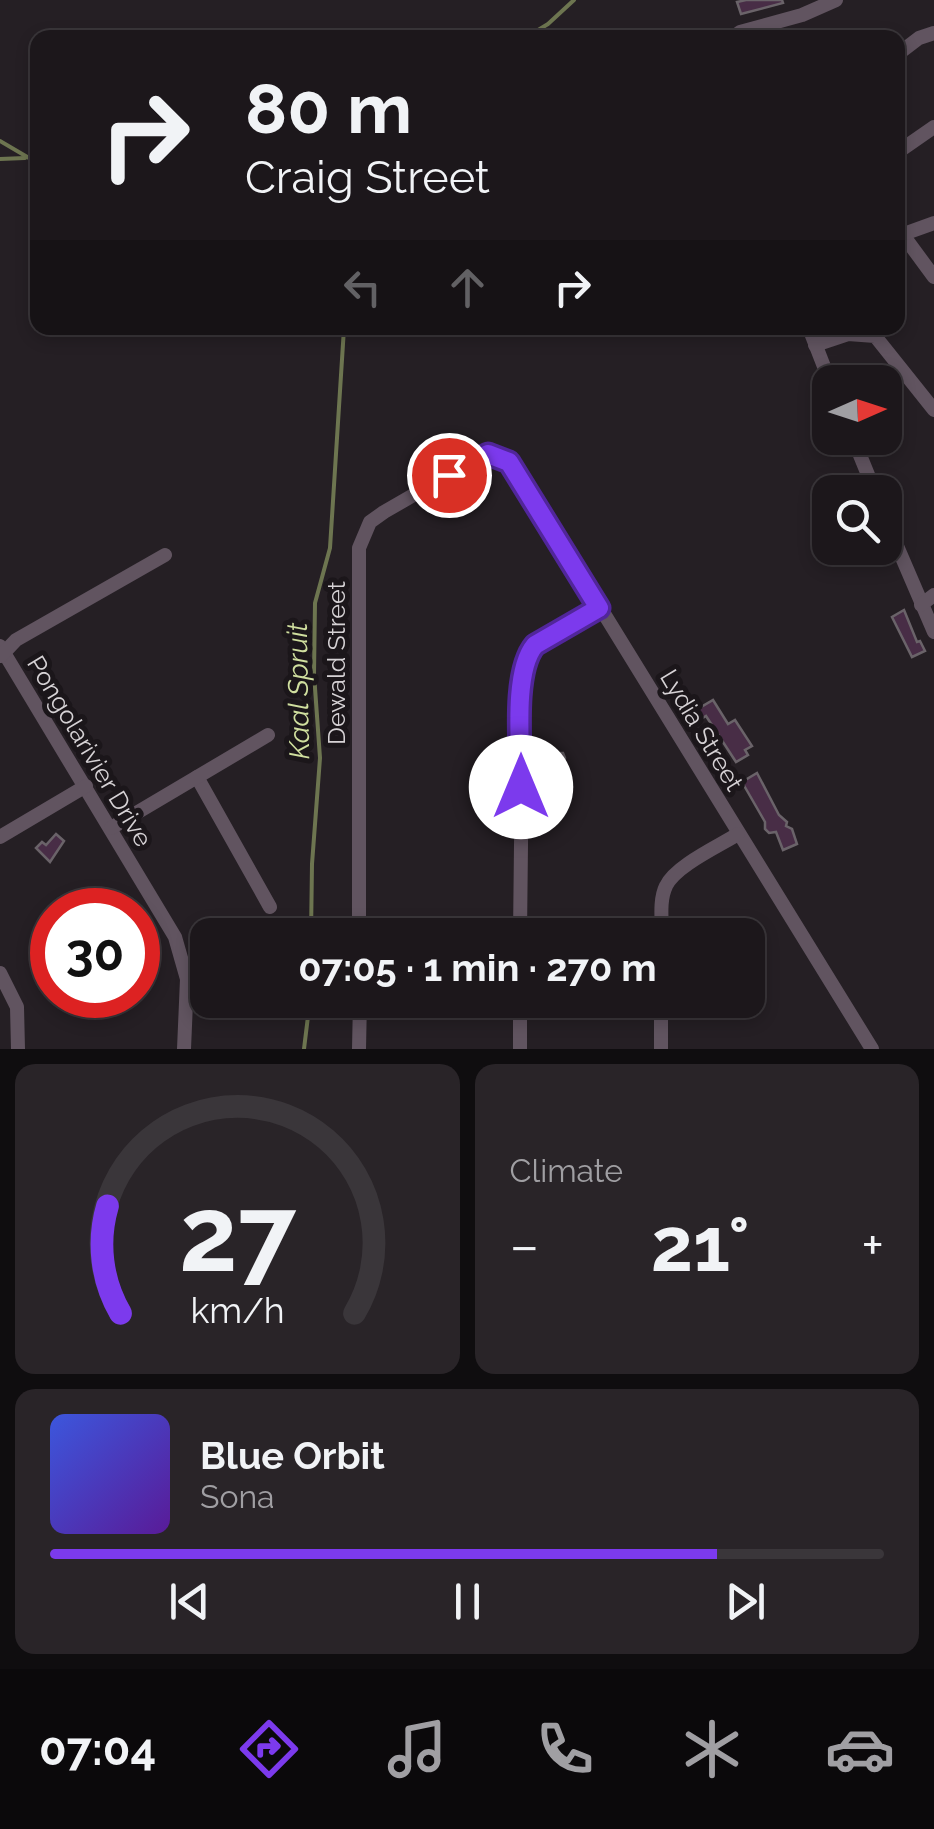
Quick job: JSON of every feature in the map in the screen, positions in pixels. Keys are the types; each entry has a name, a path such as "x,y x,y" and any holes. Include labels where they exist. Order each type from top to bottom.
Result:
{"street":[{"path":"747,30 836,0"},
{"path":"905,49 934,33"},
{"path":"905,147 934,128"},
{"path":"905,234 934,223"},
{"path":"905,242 934,277"},
{"path":"811,335 823,365"},
{"path":"815,345 845,335"},
{"path":"862,335 875,336 934,410"},
{"name":"Lydia Street","path":"481,456 502,456 515,468 872,1049"},
{"name":"Dewald Street","path":"359,918 359,548 370,522 481,456"},
{"path":"4,647 164,555"},
{"path":"902,560 934,632"},
{"path":"920,605 934,595"},
{"path":"520,918 523,665 535,645 599,608"},
{"name":"Pongolarivier Drive","path":"4,647 180,949 188,998 184,1049"},
{"path":"111,828 268,735"},
{"path":"197,777 270,908"},
{"path":"0,837 86,786"},
{"path":"662,918 662,898 673,876 738,834"},
{"path":"0,973 17,1007 18,1049"},
{"path":"359,1049 360,1018"},
{"path":"520,1018 520,1049"},
{"path":"660,1049 661,1018"}],"building":[{"path":"737,2 783,3 741,14"},
{"path":"904,610 917,642 925,651 912,657 892,617"},
{"path":"713,700 728,724 735,720 752,746 745,750 748,755 736,762 706,716 696,722 691,713"},
{"path":"563,753 565,758 562,783 550,783 549,756"},
{"path":"757,773 779,815 792,829 797,844 783,850 776,832 765,829 765,822 742,782"},
{"path":"56,834 64,841 50,862 36,848 42,842 46,845"}],"waterway":[{"name":"Kaal Spruit","path":"538,30 574,0"},
{"path":"0,141 30,158"},
{"path":"0,159 25,158"},
{"name":"Kaal Spruit","path":"311,918 320,758 314,674 315,603 330,548 344,335"},
{"name":"Kaal Spruit","path":"304,1049 308,1018"}],"route":[{"path":"449,475 488,454 502,456 509,462 599,608 535,645 527,654 522,674 521,787"}]}
